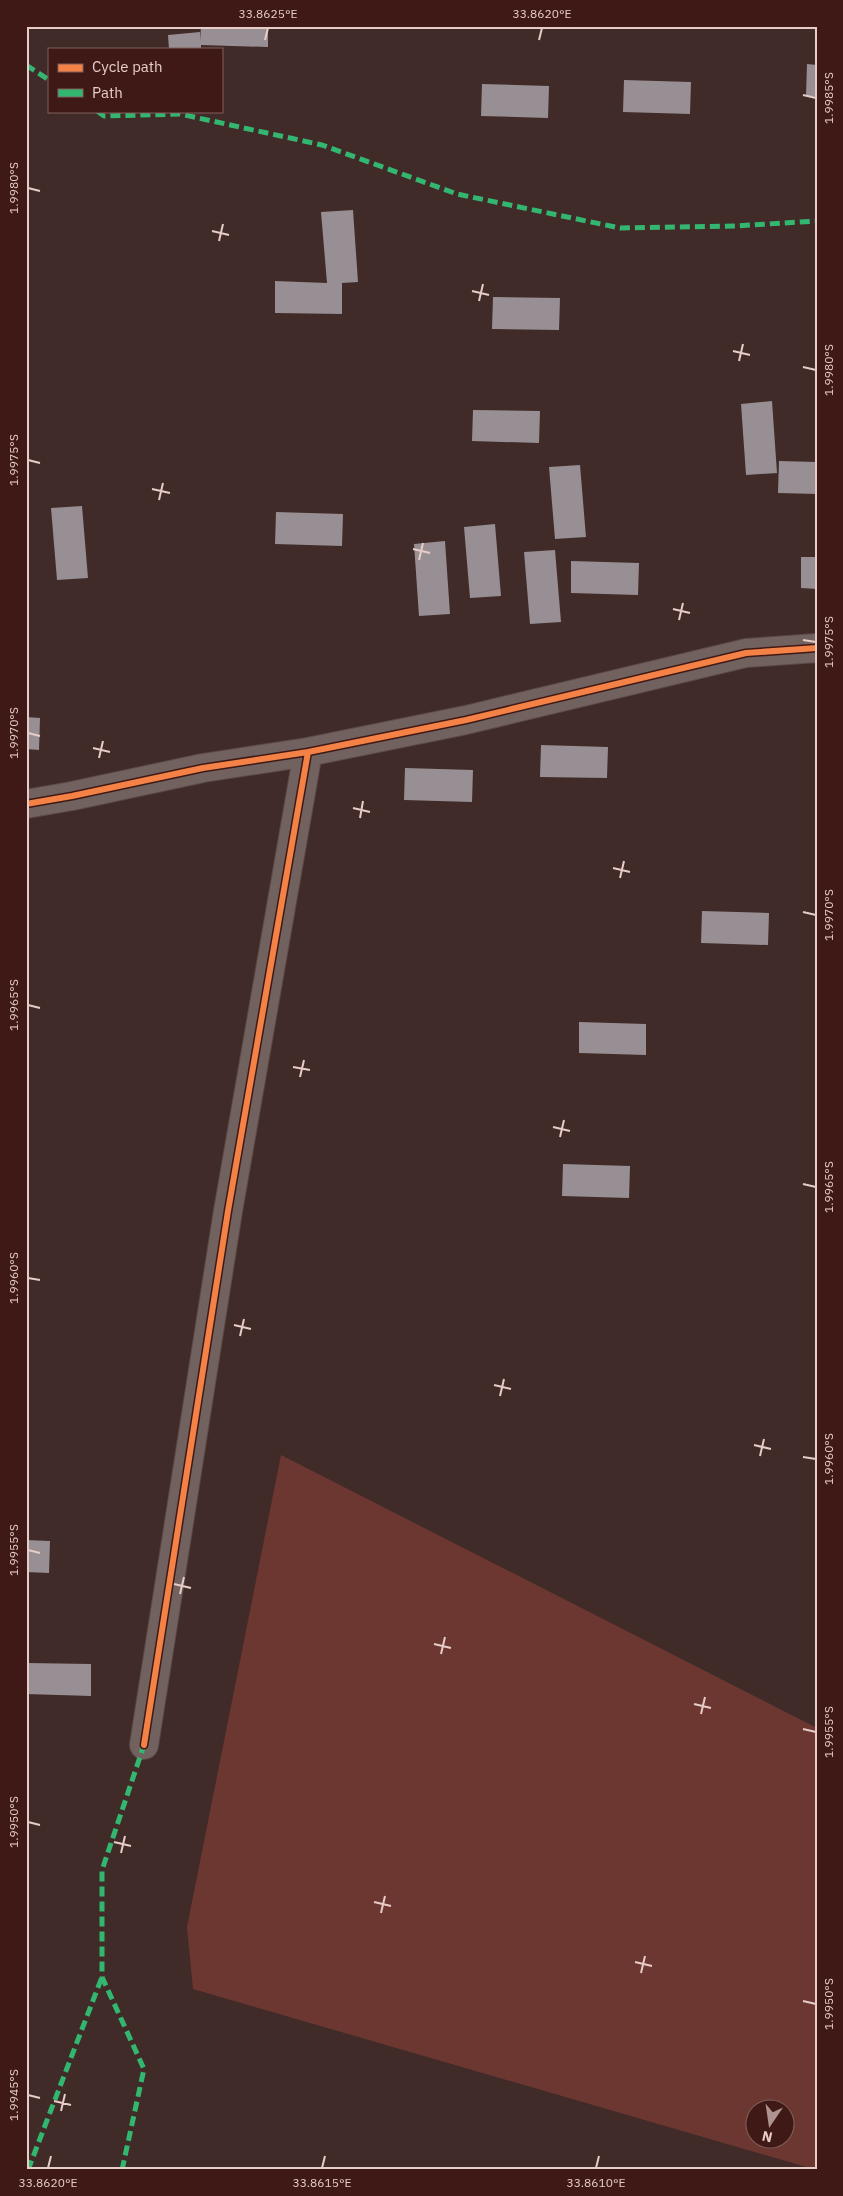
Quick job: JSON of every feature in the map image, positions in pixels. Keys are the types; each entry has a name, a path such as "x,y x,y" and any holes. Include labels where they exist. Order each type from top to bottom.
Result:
{"street":[{"path":"26,804 203,768 308,752 466,720 746,652 817,648"},
{"path":"144,1745 228,1211 308,752"}],"shaded area":[{"path":"281,1455 817,1728 817,2170 193,1989 187,1927"}],"building":[{"path":"201,26 268,26 268,47 201,45 201,48 169,48 168,35 200,32 200,41"},
{"path":"807,64 817,65 817,97 806,96"},
{"path":"624,80 691,82 690,114 623,112"},
{"path":"482,84 549,86 548,118 481,116"},
{"path":"353,210 358,282 342,283 342,314 275,313 275,281 327,283 321,212"},
{"path":"493,297 560,298 559,330 492,329"},
{"path":"772,401 777,473 746,475 741,404"},
{"path":"473,410 540,411 539,443 472,441"},
{"path":"779,461 817,462 817,494 778,493"},
{"path":"580,465 586,537 555,539 549,467"},
{"path":"82,506 88,578 57,580 51,508"},
{"path":"276,512 343,514 342,546 275,544"},
{"path":"495,524 501,596 470,598 464,527"},
{"path":"445,541 450,614 419,616 414,544"},
{"path":"555,550 561,622 530,624 524,552"},
{"path":"801,557 817,557 817,589 801,588"},
{"path":"571,561 639,563 638,595 571,593"},
{"path":"26,717 40,718 39,750 26,749"},
{"path":"541,745 608,747 607,778 540,777"},
{"path":"405,768 473,770 472,802 404,800"},
{"path":"702,911 769,913 768,945 701,943"},
{"path":"579,1022 646,1024 646,1055 579,1053"},
{"path":"563,1164 630,1166 629,1198 562,1196"},
{"path":"26,1540 50,1541 49,1573 26,1572"},
{"path":"26,1663 91,1664 91,1696 26,1694"}],"marked path":[{"path":"26,65 48,79"},
{"path":"98,112 104,116 180,114 322,145 457,194 620,228 735,226 817,221"},
{"path":"122,2170 144,2069 102,1977 102,1870 144,1745"},
{"path":"28,2170 102,1977"}],"cycle path":[{"path":"26,804 203,768 308,752 466,720 746,653 817,648"},
{"path":"144,1745 228,1211 308,752"}]}
